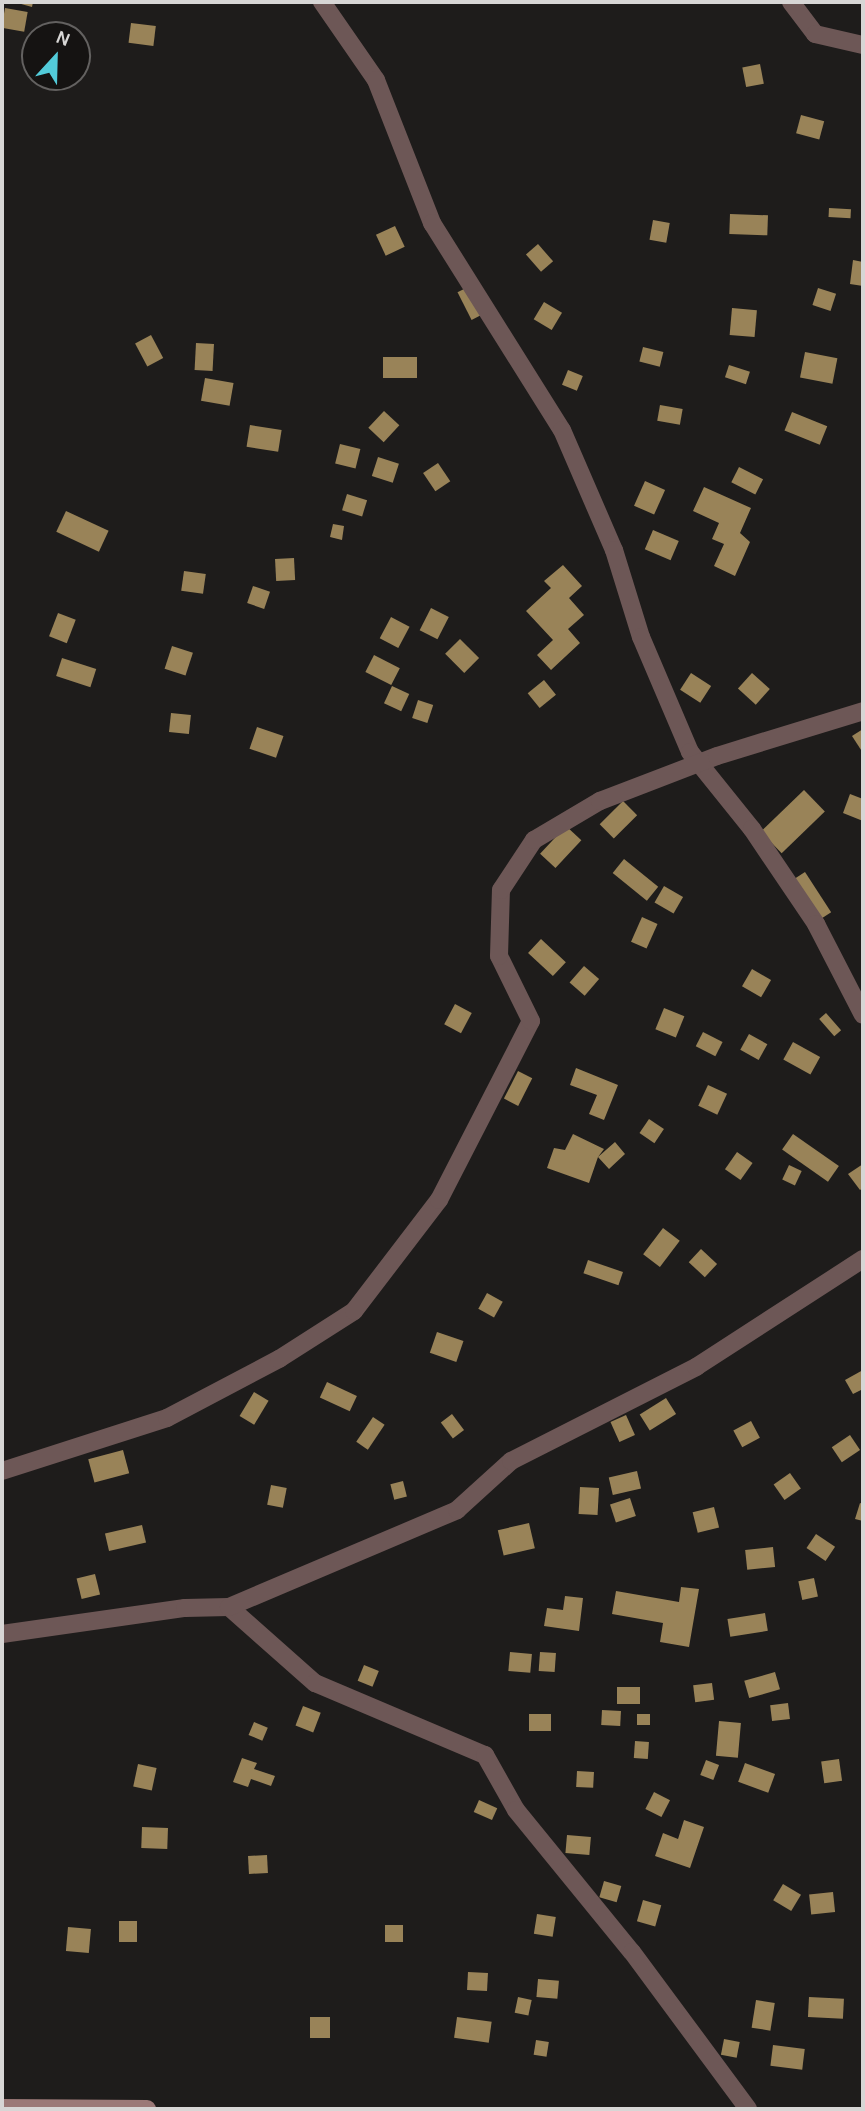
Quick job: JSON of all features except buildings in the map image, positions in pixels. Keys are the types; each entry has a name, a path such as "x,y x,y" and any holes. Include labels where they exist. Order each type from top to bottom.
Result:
{"main road":[{"path":"2,2108 147,2109"}],"street":[{"path":"322,2 376,80 432,223 562,430 614,550 641,637 699,763 752,829 816,925 863,1015"},
{"path":"791,2 814,34 863,45"},
{"path":"2,1471 167,1418 279,1359 354,1311 439,1200 531,1021 499,956 500,890 534,840 600,801 699,763 863,711"},
{"path":"2,1634 185,1608 229,1607 457,1510 511,1461 696,1367 863,1259"},
{"path":"229,1607 315,1683 485,1755 516,1810 632,1952 748,2109"}]}
